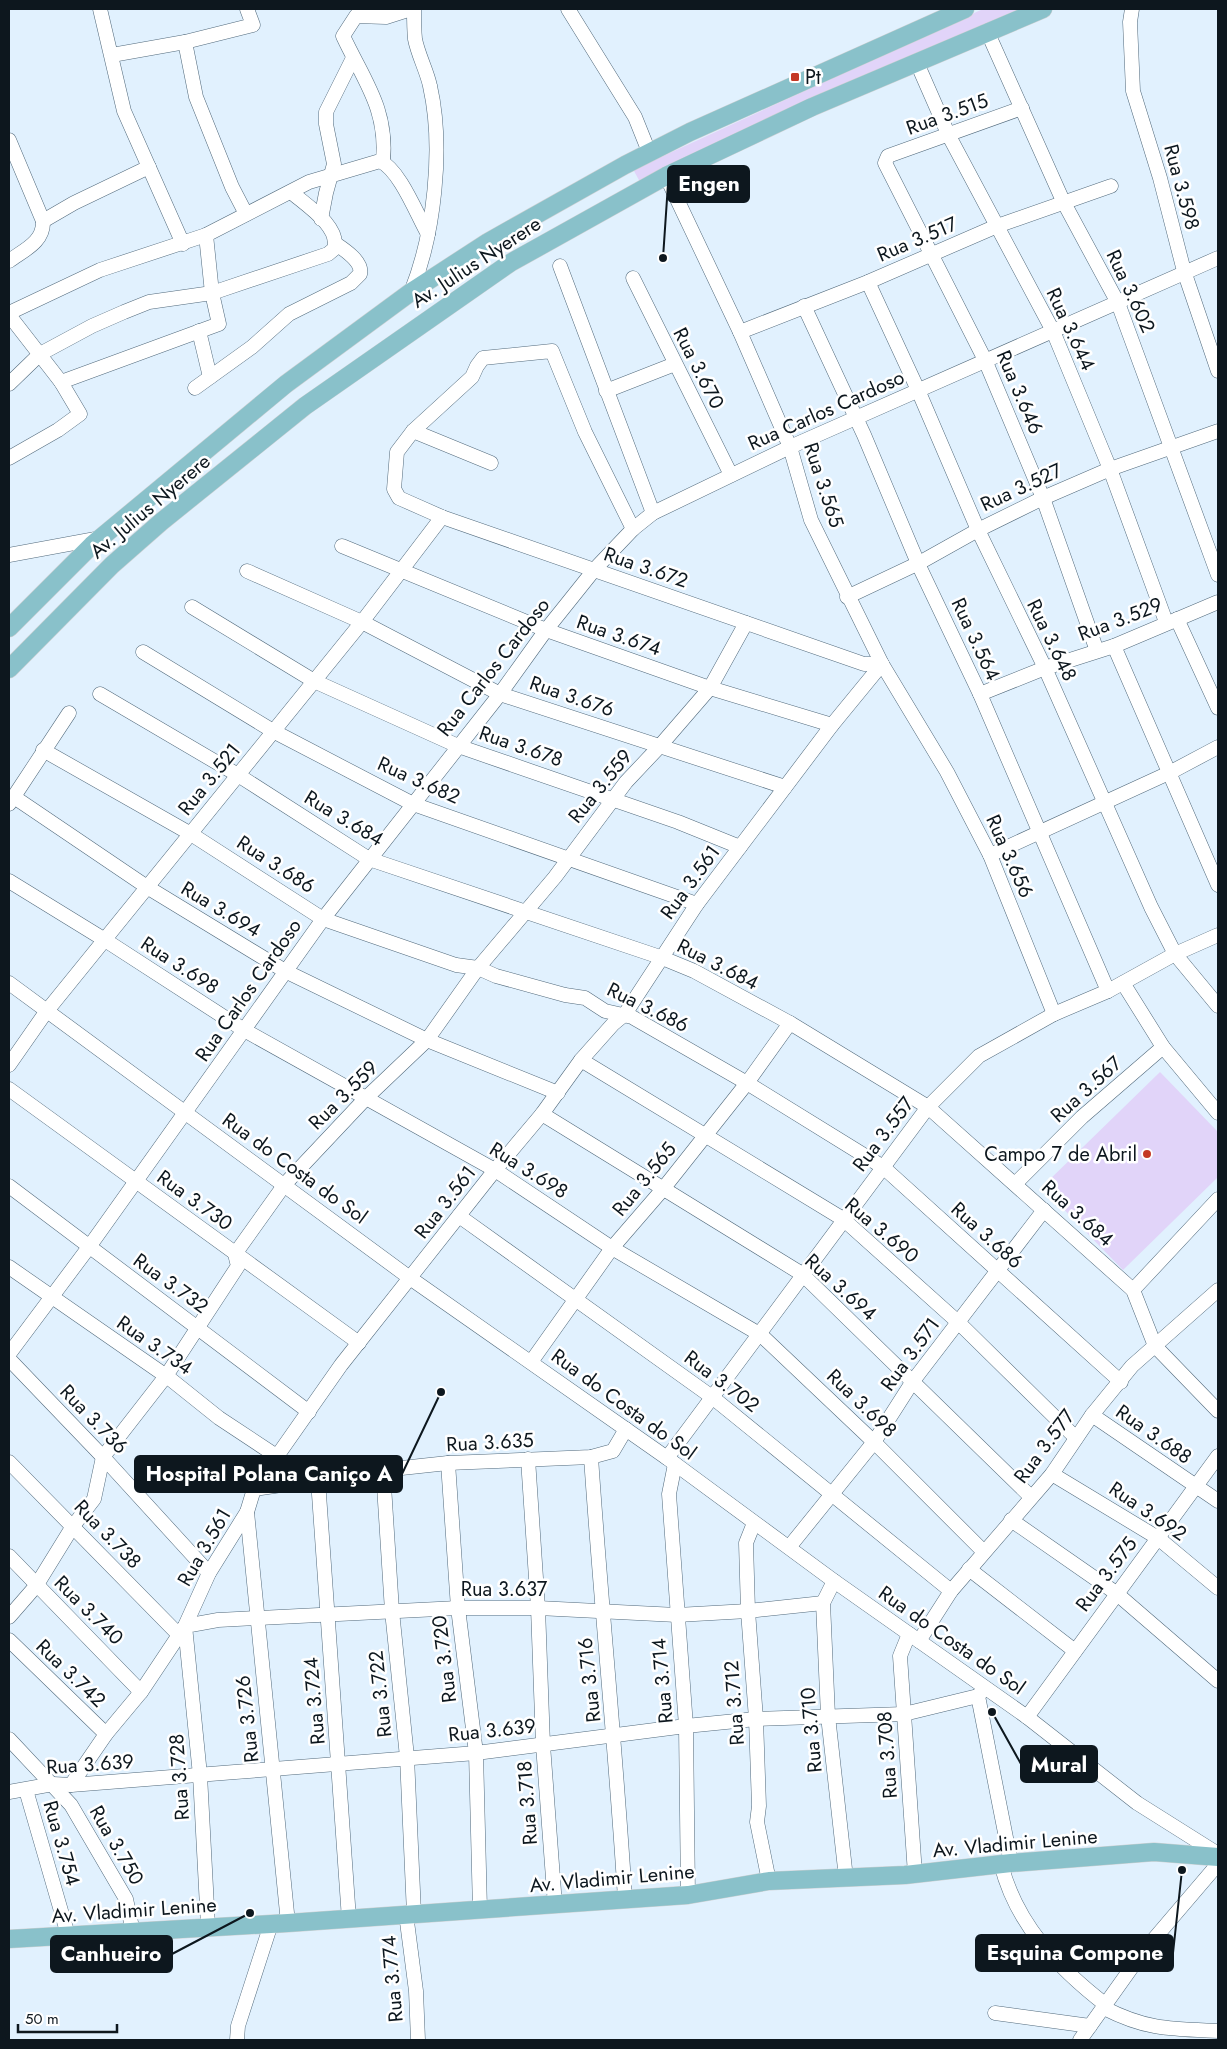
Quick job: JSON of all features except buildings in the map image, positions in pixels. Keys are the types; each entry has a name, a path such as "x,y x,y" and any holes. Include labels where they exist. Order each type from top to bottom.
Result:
{"main road":[{"name":"Av. Julius Nyerere","path":"9,628 102,538 286,384 411,292 488,242 649,152 797,83 965,9"},
{"name":"Av. Julius Nyerere","path":"9,669 112,565 160,522 306,406 510,262 639,189 666,176 812,107 1043,9"},
{"path":"625,165 639,189"},
{"name":"Av. Vladimir Lenine","path":"9,1939 208,1926 288,1923 625,1900 688,1895 769,1881 914,1874 1006,1864 1154,1852 1218,1855"}],"street":[{"path":"100,9 124,111 183,244"},
{"path":"112,55 185,42 253,26 247,9"},
{"path":"383,162 385,142 379,109 343,36 356,16 386,17 412,9 415,40 431,87 436,144 432,218 420,268 411,292"},
{"path":"568,9 635,117 649,152"},
{"name":"Rua 3.598","path":"1132,9 1130,22 1133,91 1160,178 1184,271 1218,371"},
{"name":"Rua 3.602","path":"987,32 1063,201 1118,303 1218,575"},
{"path":"185,42 196,98 232,187 246,214"},
{"path":"321,219 334,160 326,124 326,112 353,58"},
{"name":"Rua 3.644","path":"917,63 949,136 1053,331 1172,620 1218,708"},
{"name":"Rua 3.515","path":"886,159 1022,108"},
{"path":"9,140 44,221 42,234 38,239 9,261"},
{"name":"Rua 3.646","path":"886,159 885,162 985,360 1043,498 1097,651"},
{"path":"9,458 79,417 80,411 61,382 9,314 100,270 206,235 309,182 380,161 397,177 428,234"},
{"path":"44,221 74,203 149,167"},
{"name":"Rua 3.565","path":"666,176 740,332 790,447 811,520 847,597 882,664 917,720"},
{"name":"Rua 3.517","path":"740,332 868,282 997,226 1063,201 1111,186"},
{"path":"9,384 40,354 92,326 149,302 212,293 328,254 334,250 336,244 334,235 321,219 291,192"},
{"path":"61,382 220,322 212,293 206,235"},
{"path":"195,388 252,347 289,314 351,283 360,274 359,265 346,250 336,244"},
{"name":"Rua Carlos Cardoso","path":"9,1354 90,1247 323,918 500,694 546,630 594,570 633,529 653,514 790,447 1118,303 1184,271 1218,258"},
{"path":"560,266 653,514"},
{"name":"Rua 3.670","path":"633,278 731,475"},
{"name":"Rua 3.648","path":"868,282 918,390 978,530 1045,668 1151,907 1175,954 1218,1006"},
{"name":"Rua 3.564","path":"804,306 857,418 919,563 980,694 1108,991"},
{"path":"199,331 210,377"},
{"path":"491,463 414,431 472,377 483,358 552,351 585,432 633,529"},
{"path":"606,391 675,364"},
{"name":"Rua 3.672","path":"414,431 398,452 394,489 399,498 442,517 864,664 882,664"},
{"name":"Rua 3.527","path":"847,597 919,563 978,530 1043,498 1110,469 1218,431"},
{"name":"Rua 3.521","path":"9,1066 46,1012 362,622 442,517"},
{"path":"9,555 102,538"},
{"name":"Rua 3.674","path":"342,546 546,630 710,688 832,725"},
{"name":"Rua 3.676","path":"247,571 362,622 500,694 785,788"},
{"name":"Rua 3.529","path":"980,694 1045,668 1114,646 1218,602"},
{"name":"Rua 3.678","path":"192,606 314,682 458,746 612,799 740,847"},
{"name":"Rua 3.559","path":"9,1617 36,1586 73,1526 94,1499 104,1457 166,1376 238,1266 235,1254 285,1184 366,1098 427,1040 478,968 526,913 570,858 612,799 710,688 746,623"},
{"path":"1114,646 1171,772 1218,885"},
{"name":"Rua 3.682","path":"143,652 273,731 413,804 697,904"},
{"name":"Rua 3.561","path":"71,1785 106,1734 141,1692 182,1630 209,1573 247,1512 254,1489 359,1342 495,1170 542,1114 582,1060 613,1024 625,1014 660,957 697,904 832,725 882,664"},
{"name":"Rua 3.684","path":"100,694 238,775 369,859 660,957 694,971 790,1024 928,1107 1016,1183 1134,1290 1155,1346 1218,1411"},
{"path":"11,800 69,713"},
{"name":"Rua 3.656","path":"917,720 990,855 1054,1014"},
{"path":"990,855 1171,772 1218,747"},
{"name":"Rua 3.686","path":"44,750 191,834 323,918 456,965 478,968 496,976 565,995 585,998 605,1011 625,1014 747,1083 884,1167 1121,1382"},
{"name":"Rua 3.694","path":"11,800 148,887 286,971 427,1040 558,1093"},
{"name":"Rua 3.698","path":"9,881 105,940 244,1030 495,1170 612,1248 761,1334 874,1442 983,1551"},
{"name":"Rua 3.557","path":"671,1461 712,1397 761,1334 802,1274 928,1107 979,1056 1054,1014 1108,991 1175,954 1218,935"},
{"name":"Rua do Costa do Sol","path":"9,983 46,1012 285,1184 410,1278 671,1461 754,1523 790,1546 834,1581 914,1638 981,1692 1026,1717 1137,1803 1218,1855"},
{"path":"1123,983 1163,1047 1218,1113"},
{"name":"Rua 3.565","path":"531,1362 612,1248 663,1189 747,1083 790,1024"},
{"name":"Rua 3.567","path":"1016,1183 1082,1117 1163,1047"},
{"name":"Rua 3.690","path":"582,1060 844,1220 958,1323 1076,1438"},
{"name":"Rua 3.730","path":"9,1089 359,1342"},
{"name":"Rua 3.694","path":"542,1114 802,1274 1031,1497"},
{"name":"Rua 3.732","path":"9,1186 309,1412"},
{"path":"1134,1290 1216,1206"},
{"name":"Rua 3.571","path":"790,1546 874,1442 913,1381 1044,1210"},
{"name":"Rua 3.702","path":"459,1216 712,1397 832,1492 951,1591"},
{"name":"Rua 3.734","path":"9,1267 52,1295 166,1376 219,1418 278,1457"},
{"name":"Rua 3.577","path":"914,1638 983,1551 1052,1474 1092,1415 1121,1382 1132,1366 1218,1290"},
{"name":"Rua 3.736","path":"9,1360 104,1457 209,1573"},
{"name":"Rua 3.688","path":"1092,1415 1194,1487 1218,1501"},
{"name":"Rua 3.635","path":"254,1489 382,1470 528,1459 591,1457 613,1451 626,1429"},
{"name":"Rua 3.575","path":"1026,1717 1218,1456"},
{"name":"Rua 3.716","path":"591,1457 602,1612 615,1735 625,1900"},
{"name":"Rua 3.718","path":"528,1459 538,1608 543,1745 555,1904"},
{"name":"Rua 3.714","path":"671,1461 669,1494 686,1726 688,1895"},
{"name":"Rua 3.738","path":"9,1462 182,1630"},
{"name":"Rua 3.720","path":"448,1464 458,1608 476,1753 480,1910"},
{"name":"Rua 3.722","path":"382,1470 392,1611 407,1757 410,1914"},
{"name":"Rua 3.692","path":"1052,1474 1158,1538 1218,1588"},
{"name":"Rua 3.724","path":"318,1480 349,1919"},
{"name":"Rua 3.726","path":"247,1512 288,1923"},
{"path":"1011,1520 1116,1594 1218,1681"},
{"name":"Rua 3.712","path":"754,1523 746,1543 748,1611 756,1719 759,1806 757,1822 769,1881"},
{"name":"Rua 3.740","path":"9,1556 36,1586 141,1692"},
{"path":"969,1569 1075,1652"},
{"name":"Rua 3.710","path":"834,1581 823,1603 828,1716 846,1878"},
{"name":"Rua 3.637","path":"182,1630 218,1620 458,1608 538,1608 677,1615 748,1611 823,1603"},
{"name":"Rua 3.728","path":"182,1630 200,1775 208,1926"},
{"name":"Rua 3.708","path":"914,1638 900,1656 914,1874"},
{"name":"Rua 3.742","path":"9,1640 106,1734"},
{"path":"981,1692 1006,1864 1007,1886 1028,1928 1063,1968 1105,2006 1129,2020 1159,2028 1218,2031"},
{"name":"Rua 3.639","path":"9,1792 53,1784 71,1785 476,1753 756,1719 904,1714 981,1692"},
{"name":"Rua 3.750","path":"9,1739 71,1805 126,1899 133,1932"},
{"name":"Rua 3.754","path":"26,1790 68,1936"},
{"path":"1080,2040 1142,1954 1218,1864"},
{"name":"Rua 3.774","path":"410,1914 418,2040"},
{"path":"237,2040 238,2026 271,1924"},
{"path":"995,2013 1090,2026"},
{"path":"1159,2028 1168,2040"}],"shaded area":[{"path":"983,9 1030,9 640,182 634,171 637,168"},
{"name":"Campo 7 de Abril","path":"1160,1072 1218,1132 1218,1177 1123,1270 1042,1187"}],"place":[{"name":"Pt","path":"795,77"},
{"name":"Engen","path":"663,258"},
{"name":"Campo 7 de Abril","path":"1147,1154"},
{"name":"Hospital Polana Caniço A","path":"441,1392"},
{"name":"Mural","path":"992,1712"},
{"name":"Esquina Compone","path":"1182,1870"},
{"name":"Canhueiro","path":"250,1913"}]}
